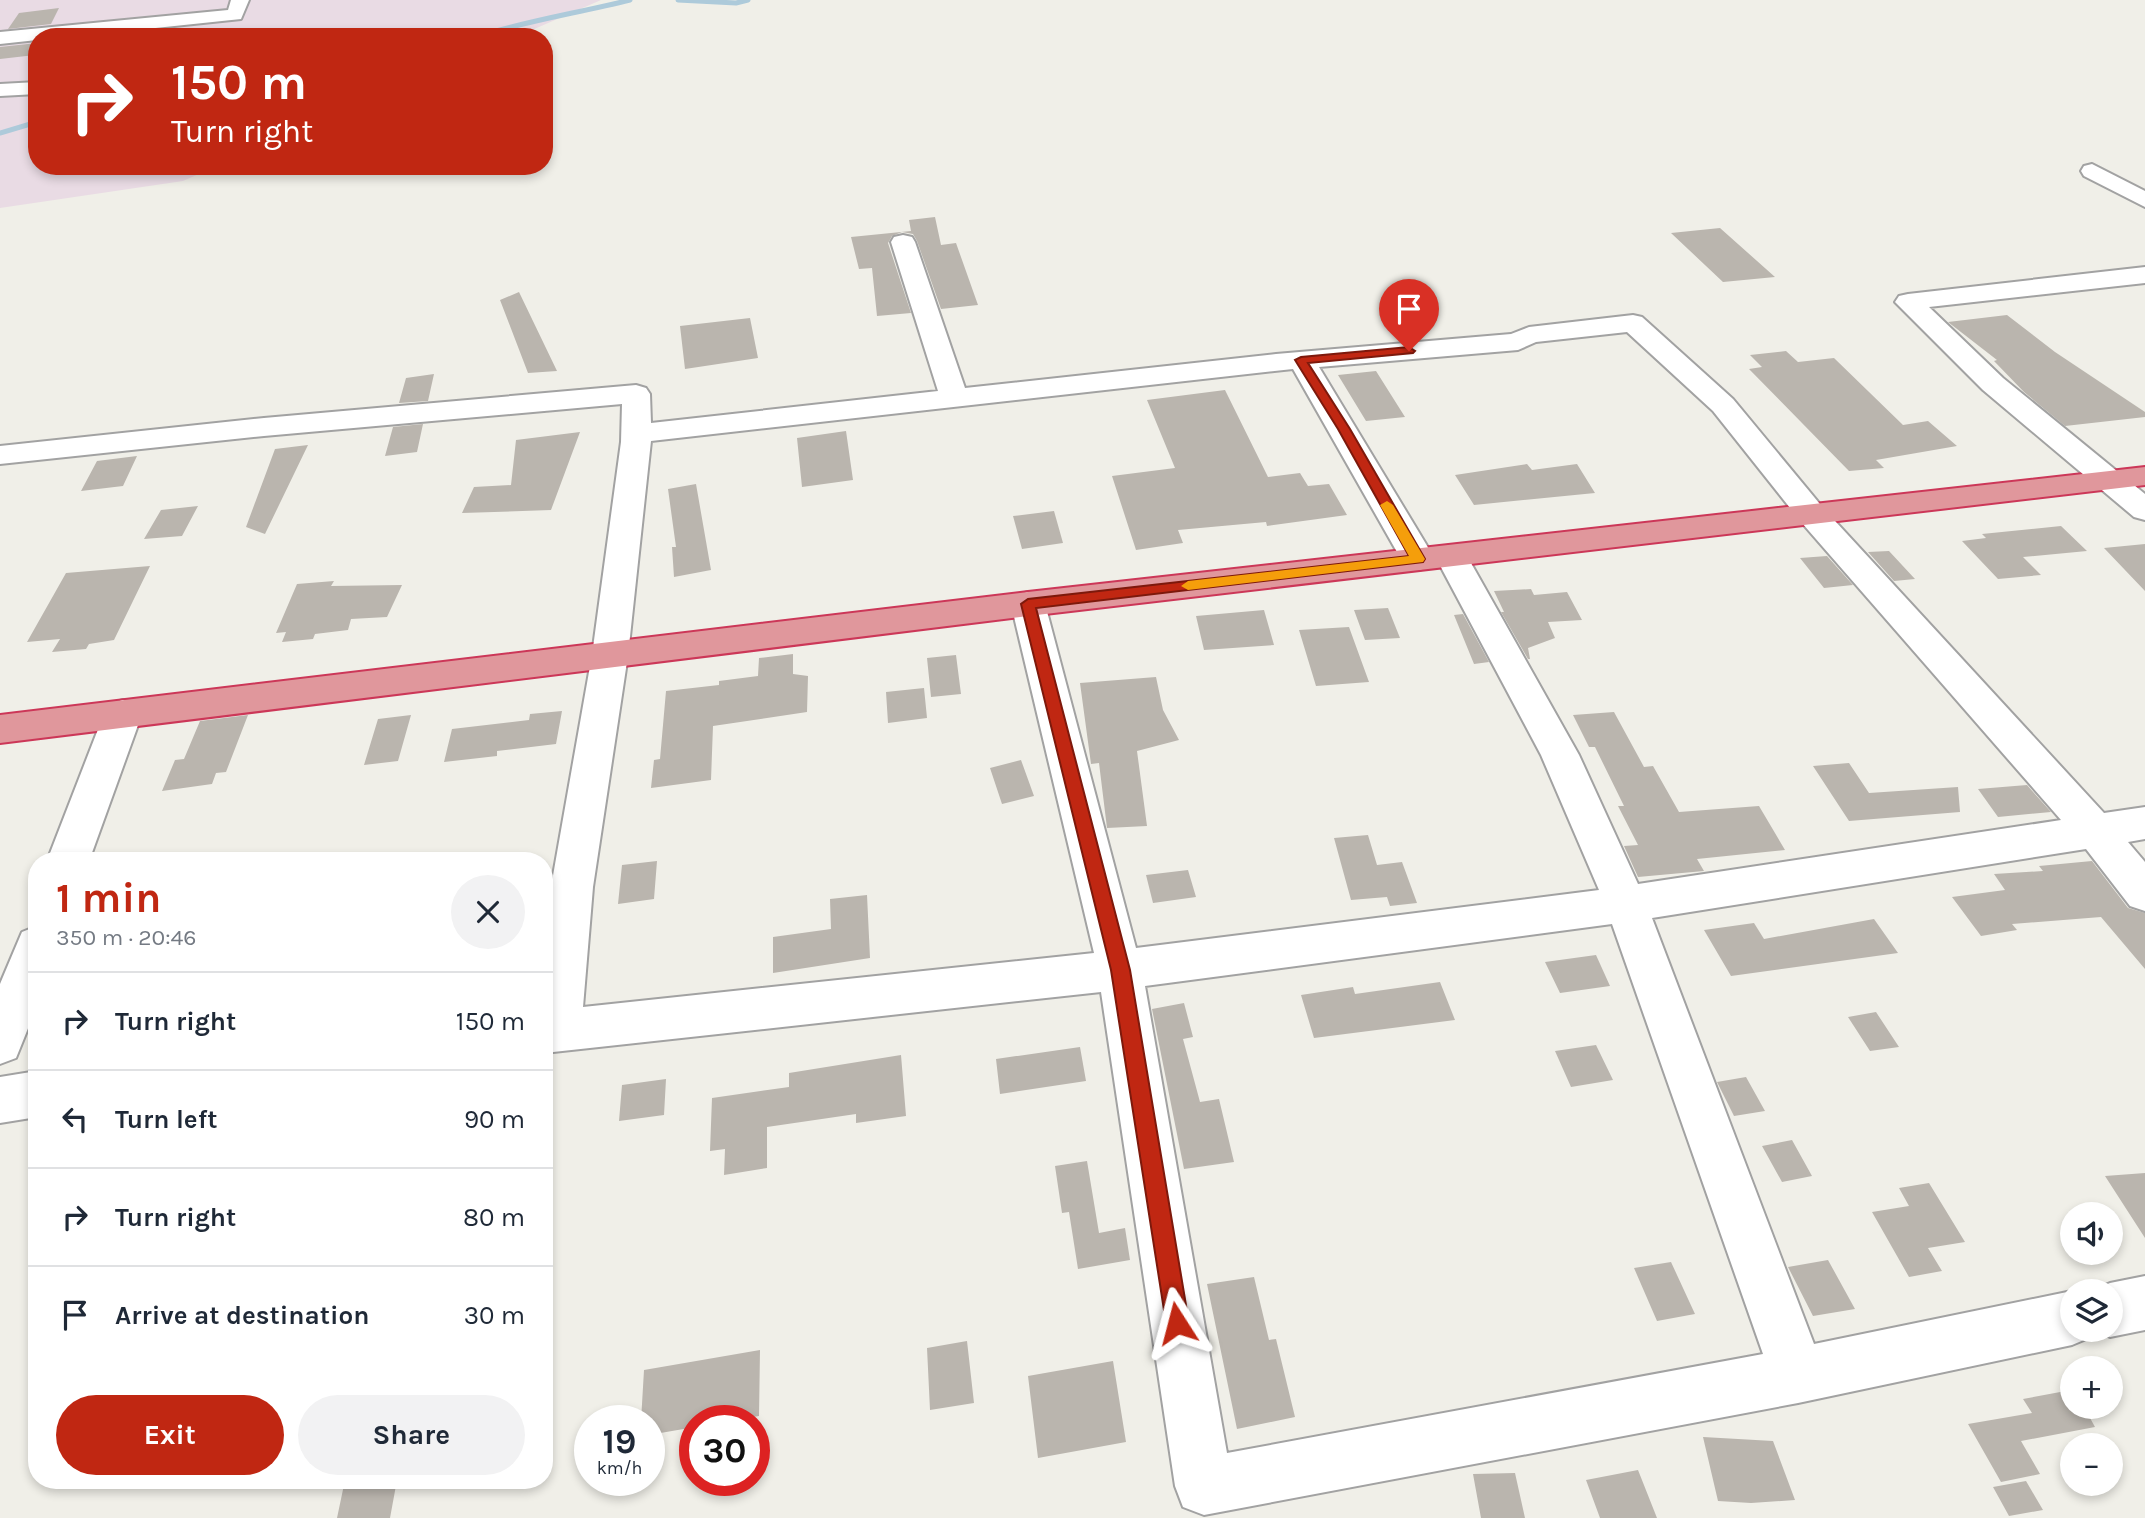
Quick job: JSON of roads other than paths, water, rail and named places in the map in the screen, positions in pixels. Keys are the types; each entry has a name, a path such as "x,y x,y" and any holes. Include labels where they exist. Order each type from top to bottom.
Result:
{"highway":[{"path":"0,729 1028,604 2145,476"}],"street":[{"path":"102,28 235,15 240,0"},
{"path":"0,38 28,35"},
{"path":"0,90 28,88"},
{"path":"2092,171 2145,200"},
{"path":"903,242 954,398"},
{"path":"2145,275 1908,302 1993,384 2145,510"},
{"path":"636,433 1301,360 1518,342 1529,335 1633,323 1724,405 1813,516 2096,832 2145,893"},
{"path":"1301,360 1344,429 1434,557 1560,755 1626,904 1798,1375"},
{"path":"0,455 264,427 636,394 636,433 610,655 553,1018"},
{"path":"1028,604 1120,970 1204,1486 1798,1375 2060,1320"},
{"path":"71,852 123,714"},
{"path":"553,1032 1120,970 1626,904 2145,823"},
{"path":"0,1043 28,969"},
{"path":"0,1100 28,1095"},
{"path":"2123,1307 2145,1303"}],"waterway":[{"path":"506,28 630,0"},
{"path":"678,0 736,3 748,0"},
{"path":"0,133 28,125"}]}
